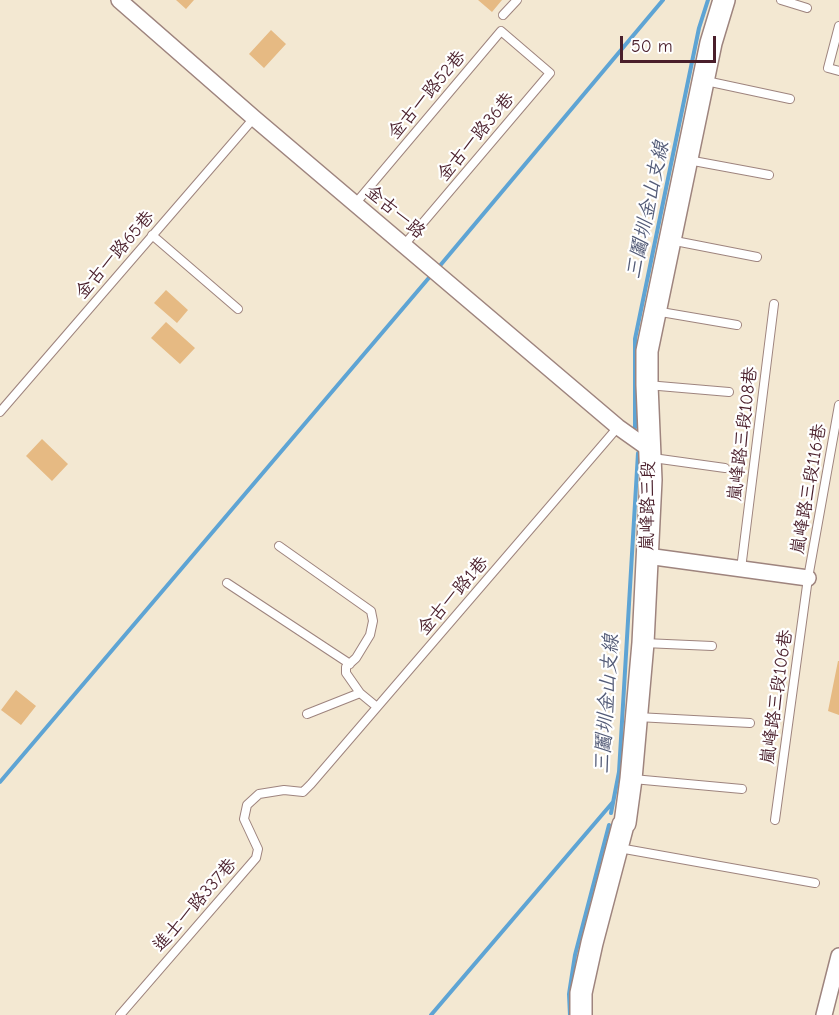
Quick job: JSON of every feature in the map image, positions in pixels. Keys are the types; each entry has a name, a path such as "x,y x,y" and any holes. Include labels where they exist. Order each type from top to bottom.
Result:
{"street":[{"name":"金古一路","path":"118,0 649,453"},
{"name":"嵐峰路三段","path":"583,1014 581,993 592,943 623,825 626,823 637,717 651,480 647,351 711,43 724,0"},
{"path":"647,556 808,578"},
{"path":"824,1015 839,956"}],"lane":[{"path":"503,15 517,0"},
{"path":"781,0 807,8"},
{"path":"839,26 828,68 839,71"},
{"name":"金古一路52巷","path":"355,204 501,31 526,52"},
{"name":"金古一路36巷","path":"404,245 550,73 526,52"},
{"path":"703,80 789,99"},
{"name":"金古一路65巷","path":"0,412 254,118"},
{"path":"687,160 769,176"},
{"path":"152,236 238,309"},
{"path":"670,240 757,257"},
{"name":"嵐峰路三段108巷","path":"741,568 774,304"},
{"path":"655,311 736,326"},
{"path":"647,385 729,392"},
{"name":"嵐峰路三段116巷","path":"808,578 839,405"},
{"name":"金古一路1巷","path":"311,784 618,427"},
{"path":"649,453 725,468"},
{"path":"279,546 371,611 373,621 370,635 356,658 346,668 346,673 360,693 377,707"},
{"name":"嵐峰路三段106巷","path":"775,820 808,578"},
{"path":"227,583 350,664"},
{"path":"642,643 712,646"},
{"path":"307,714 360,693"},
{"path":"637,717 750,723"},
{"path":"631,778 742,789"},
{"name":"進士一路337巷","path":"120,1015 256,858 258,849 244,819 247,805 259,794 284,790 303,792 311,784"},
{"path":"617,848 815,884"}],"building":[{"path":"176,0 194,0 186,9"},
{"path":"478,0 502,0 492,12"},
{"path":"271,30 286,44 264,68 249,54"},
{"path":"166,290 188,310 177,323 154,303"},
{"path":"166,322 195,348 180,364 151,338"},
{"path":"42,439 68,464 52,481 26,456"},
{"path":"839,661 839,715 828,711"},
{"path":"16,690 36,706 21,725 1,710"}],"waterway":[{"path":"438,268 663,0"},
{"name":"三鬮圳金山支線","path":"635,428 635,339 699,28 708,0"},
{"path":"0,782 433,273"},
{"name":"三鬮圳金山支線","path":"611,813 619,772 638,453"},
{"path":"431,1015 613,802"},
{"name":"三鬮圳金山支線","path":"570,1015 569,994 575,955 609,825"}]}
